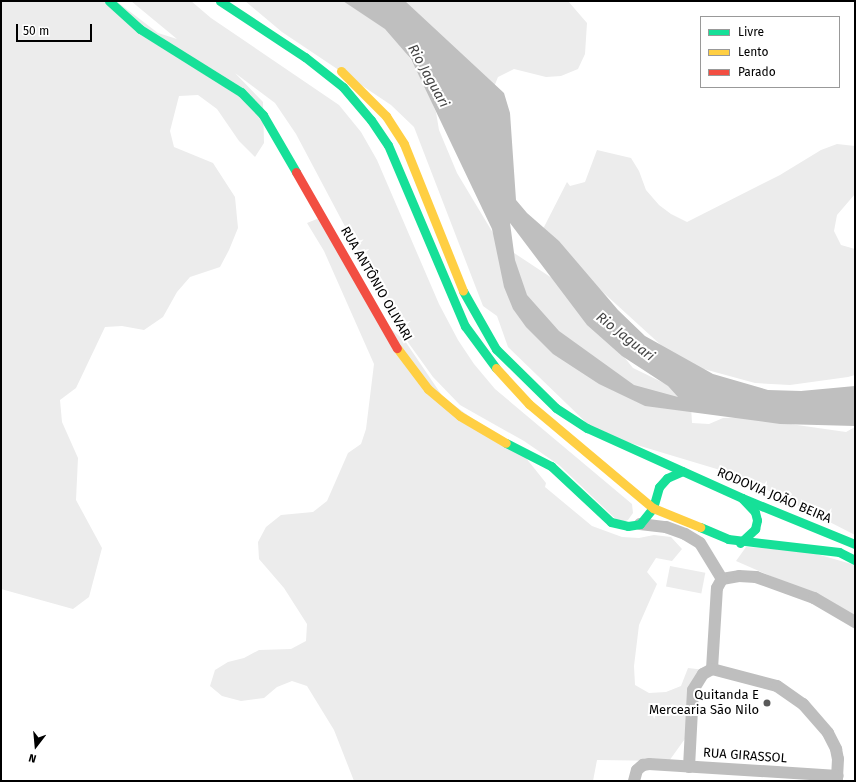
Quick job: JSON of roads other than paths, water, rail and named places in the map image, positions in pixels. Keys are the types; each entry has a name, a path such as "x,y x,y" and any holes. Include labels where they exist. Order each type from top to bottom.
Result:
{"main road":[{"name":"RUA ANTÔNIO OLIVARI","path":"109,1 140,29 242,92 264,115 398,350 428,389 460,416 494,437 551,466 611,522 628,526 640,524"},
{"path":"220,1 321,70 343,87 371,120 388,145 451,297 465,326 504,379 530,404 653,508 704,530 740,543 839,552 855,560"},
{"path":"286,32 319,55"},
{"name":"RODOVIA JOÃO BEIRA","path":"332,64 364,91 386,116 404,144 468,303 496,349 525,380 563,412 613,440 742,498 855,544"},
{"path":"640,524 653,508 659,487 667,478 683,471"},
{"path":"740,543 755,529 757,520 755,512 742,498"}],"street":[{"path":"640,524 666,527 685,534 700,543 722,579"},
{"path":"722,579 738,576 756,577 814,598 855,622"},
{"path":"712,669 717,588 722,579"},
{"path":"689,766 693,690 702,674 712,669 777,686 803,704 828,733 836,749 838,779"},
{"name":"RUA GIRASSOL","path":"634,781 637,770 643,765 649,764 838,779"}],"water":[{"name":"Rio Jaguari","path":"343,1 405,1 504,93 510,113 516,200 527,213 559,241 618,310 645,336 713,374 768,390 801,391 855,386 855,426 780,424 645,406 599,384 553,354 526,327 513,309 504,287 492,229 411,59 385,29","holes":["510,223 587,325 622,356 668,386 678,397 634,385 559,331 527,295 515,260"]}],"place":[{"name":"Quitanda E Mercearia São Nilo","path":"767,703"}]}
